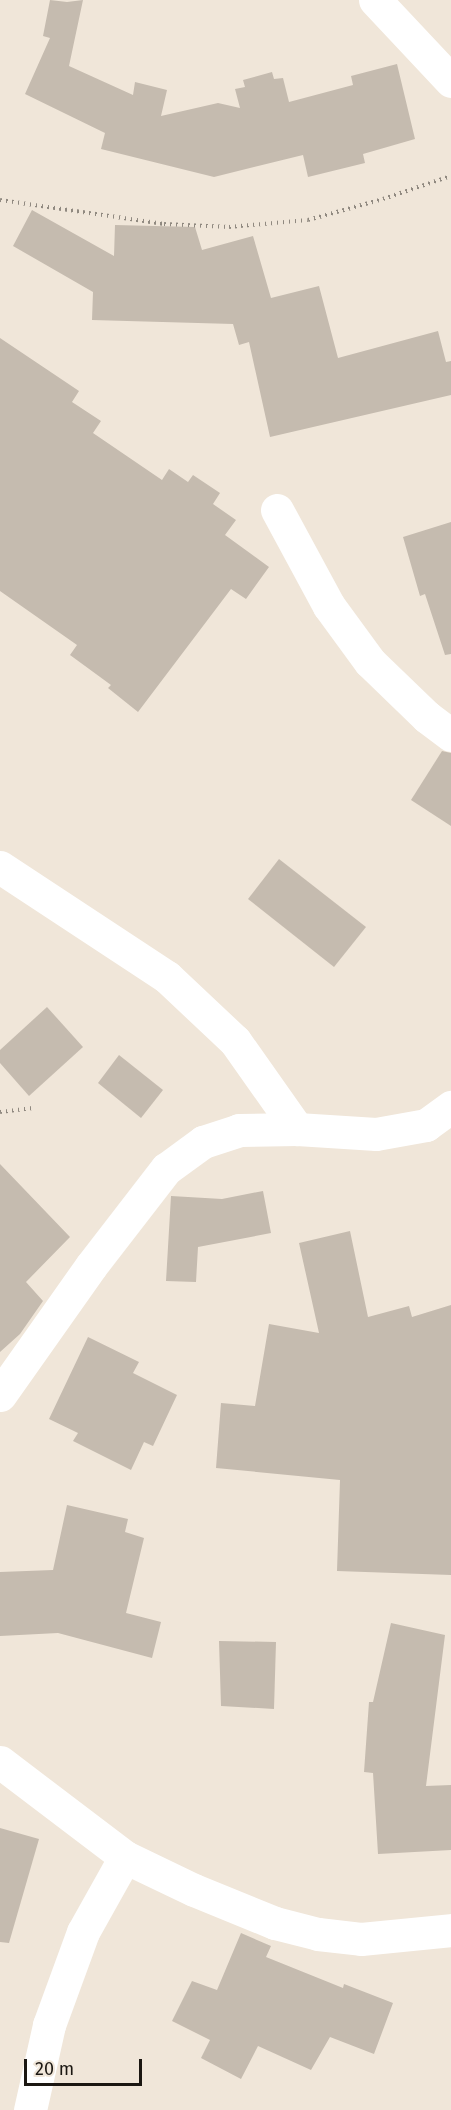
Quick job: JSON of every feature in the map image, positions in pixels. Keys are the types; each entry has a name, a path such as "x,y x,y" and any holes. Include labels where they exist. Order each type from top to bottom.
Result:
{"street":[{"path":"375,0 451,81"},
{"path":"277,510 329,606 370,662 427,717 451,735"},
{"path":"0,867 167,977 235,1041 297,1129"},
{"path":"0,1395 91,1266 166,1169 203,1142 239,1130 297,1129 376,1134 426,1125 451,1107"},
{"path":"0,1762 125,1857 194,1890 265,1918 318,1934 361,1939 451,1930"},
{"path":"30,2110 49,2025 82,1932 125,1857"}],"path":[{"path":"0,201 164,224 229,227 308,219 383,199 451,176"},
{"path":"0,1112 33,1108"}],"building":[{"path":"50,0 67,2 83,0 69,66 133,95 135,82 167,90 161,116 218,103 240,108 235,89 245,87 243,80 272,72 274,79 283,78 289,102 353,85 351,76 397,64 415,139 363,154 365,163 308,177 303,155 214,177 101,149 105,133 25,94 50,38 43,36"},
{"path":"32,210 114,256 115,225 195,227 202,250 253,236 271,298 319,286 338,358 438,331 446,362 451,361 451,395 270,437 249,342 239,345 233,324 92,320 93,292 13,246"},
{"path":"0,338 79,391 72,402 101,421 93,433 162,480 169,469 188,482 193,475 220,493 213,504 236,520 225,535 269,567 246,599 231,589 138,712 108,688 111,685 70,655 77,645 0,591"},
{"path":"451,522 451,654 445,655 425,594 420,596 403,537"},
{"path":"442,751 451,753 451,826 411,800"},
{"path":"279,859 366,927 334,967 248,899"},
{"path":"47,1007 83,1047 29,1096 0,1063 0,1050"},
{"path":"119,1055 163,1090 141,1118 98,1083"},
{"path":"0,1164 70,1237 26,1282 43,1301 20,1334 0,1352"},
{"path":"263,1191 271,1233 198,1247 196,1282 166,1281 171,1196 222,1199"},
{"path":"350,1231 368,1317 409,1306 412,1317 451,1305 451,1575 337,1571 340,1480 216,1468 221,1403 255,1406 269,1324 319,1333 299,1243"},
{"path":"88,1337 139,1362 133,1373 177,1395 153,1446 144,1442 131,1470 73,1441 78,1433 49,1419"},
{"path":"67,1505 128,1519 125,1532 144,1538 126,1613 161,1622 152,1658 58,1633 0,1636 0,1572 53,1570"},
{"path":"391,1623 445,1635 426,1786 451,1785 451,1850 378,1854 373,1773 364,1772 369,1702 373,1702"},
{"path":"219,1641 276,1642 274,1709 221,1706"},
{"path":"0,1828 39,1839 9,1943 0,1942"},
{"path":"241,1933 271,1946 266,1957 343,1988 344,1984 393,2003 374,2054 330,2037 311,2070 258,2046 241,2079 201,2058 210,2040 172,2021 192,1981 217,1990"}]}
